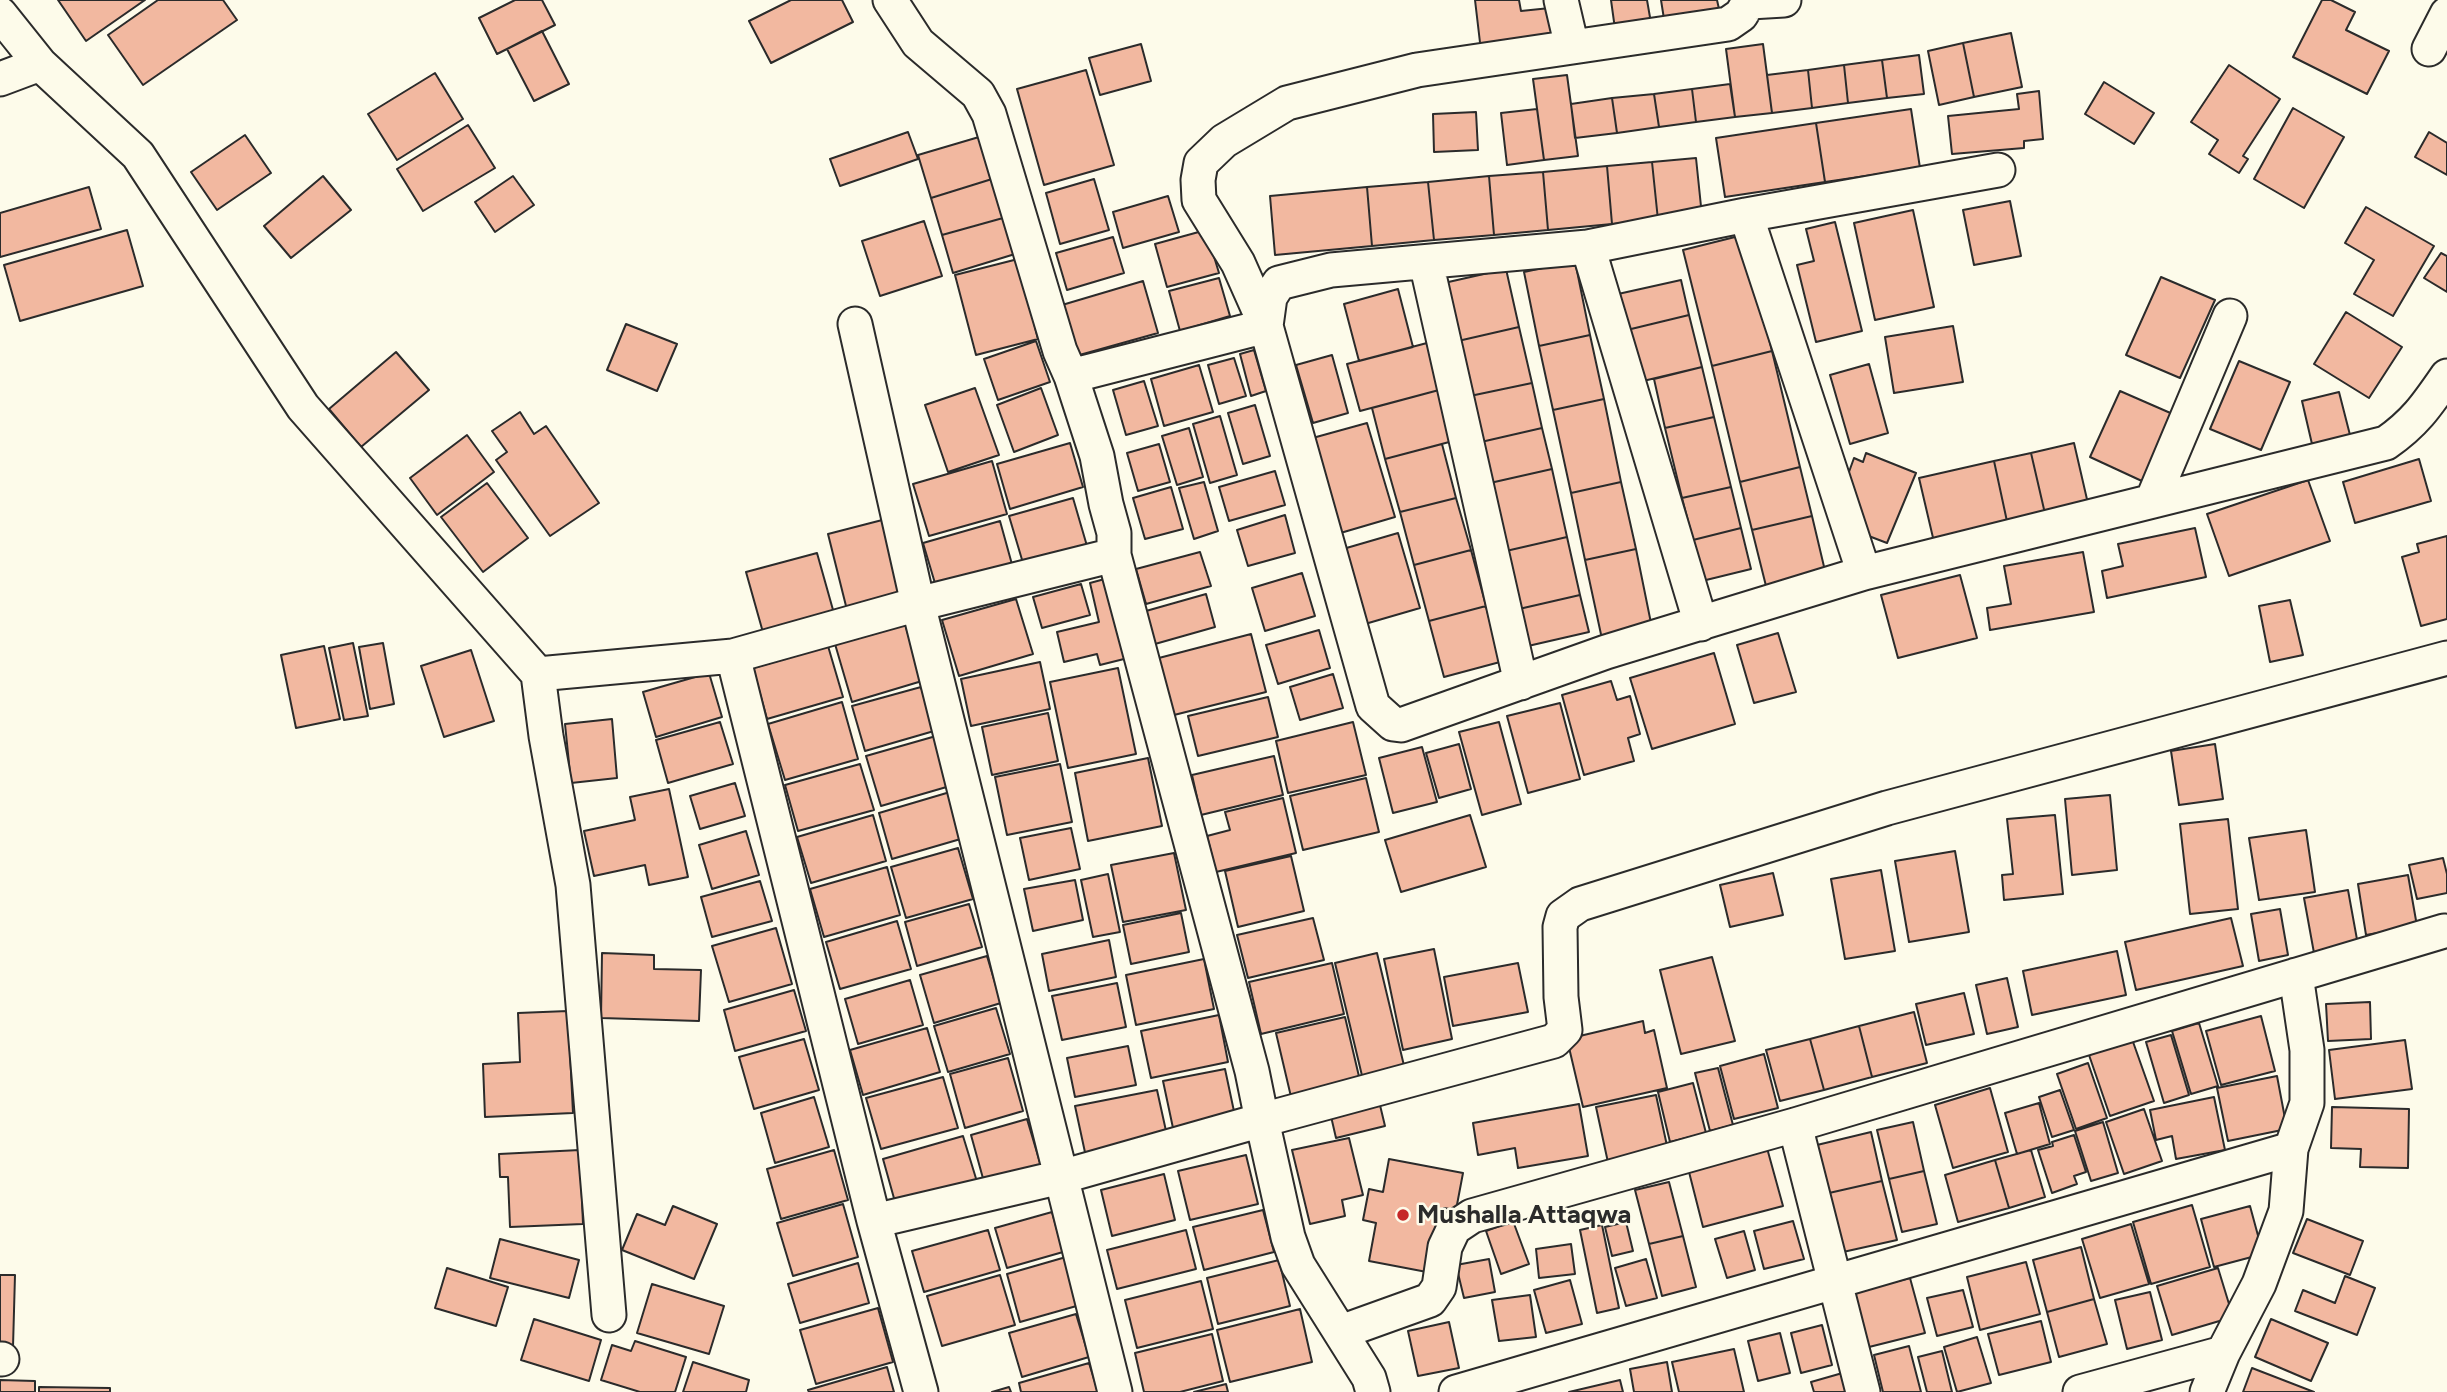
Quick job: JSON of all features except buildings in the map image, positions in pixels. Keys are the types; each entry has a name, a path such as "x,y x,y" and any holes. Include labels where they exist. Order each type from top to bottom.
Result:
{"street":[{"path":"890,0 918,43 978,94 989,114 1060,351 1072,376 1097,456 1114,533 1114,555 1252,1071 1288,1237 1298,1265 1369,1378 1373,1392"},
{"path":"1561,0 1572,47"},
{"path":"1784,0 1750,1 1741,15 1728,23 1417,69 1287,103 1224,141 1201,163 1199,200 1238,263 1266,326 1373,706 1393,724 1401,725 1606,652 1864,573 2386,443 2408,428 2447,376"},
{"path":"0,14 40,64 138,155 303,407 538,674 545,736 573,884 609,1315"},
{"path":"2429,49 2447,15"},
{"path":"0,79 40,64"},
{"path":"1266,326 1270,297 1279,283 1331,270 1587,247 1746,215 1998,170"},
{"path":"1746,215 1864,573"},
{"path":"1587,247 1701,624"},
{"path":"1426,262 1521,683"},
{"path":"2152,501 2230,316"},
{"path":"855,324 918,604 1115,1392"},
{"path":"1072,376 1266,326"},
{"path":"538,674 733,656 918,604 1114,555"},
{"path":"733,656 874,1221 921,1392"},
{"path":"874,1221 1061,1177 1553,1041 1565,1030 1561,997 1560,927 1563,916 1580,904 1887,808 2447,657"},
{"path":"1341,1332 1430,1300 1439,1287 1445,1247 1454,1228 1472,1216 1795,1125 2444,931"},
{"path":"2207,1392 2223,1353 2259,1284 2286,1211 2291,1149 2308,1103 2308,1050 2296,975"},
{"path":"1795,1125 1863,1392"},
{"path":"1456,1392 2291,1149"},
{"path":"2080,1392 2223,1353"}],"place":[{"name":"Mushalla Attaqwa","path":"1403,1215"}]}
